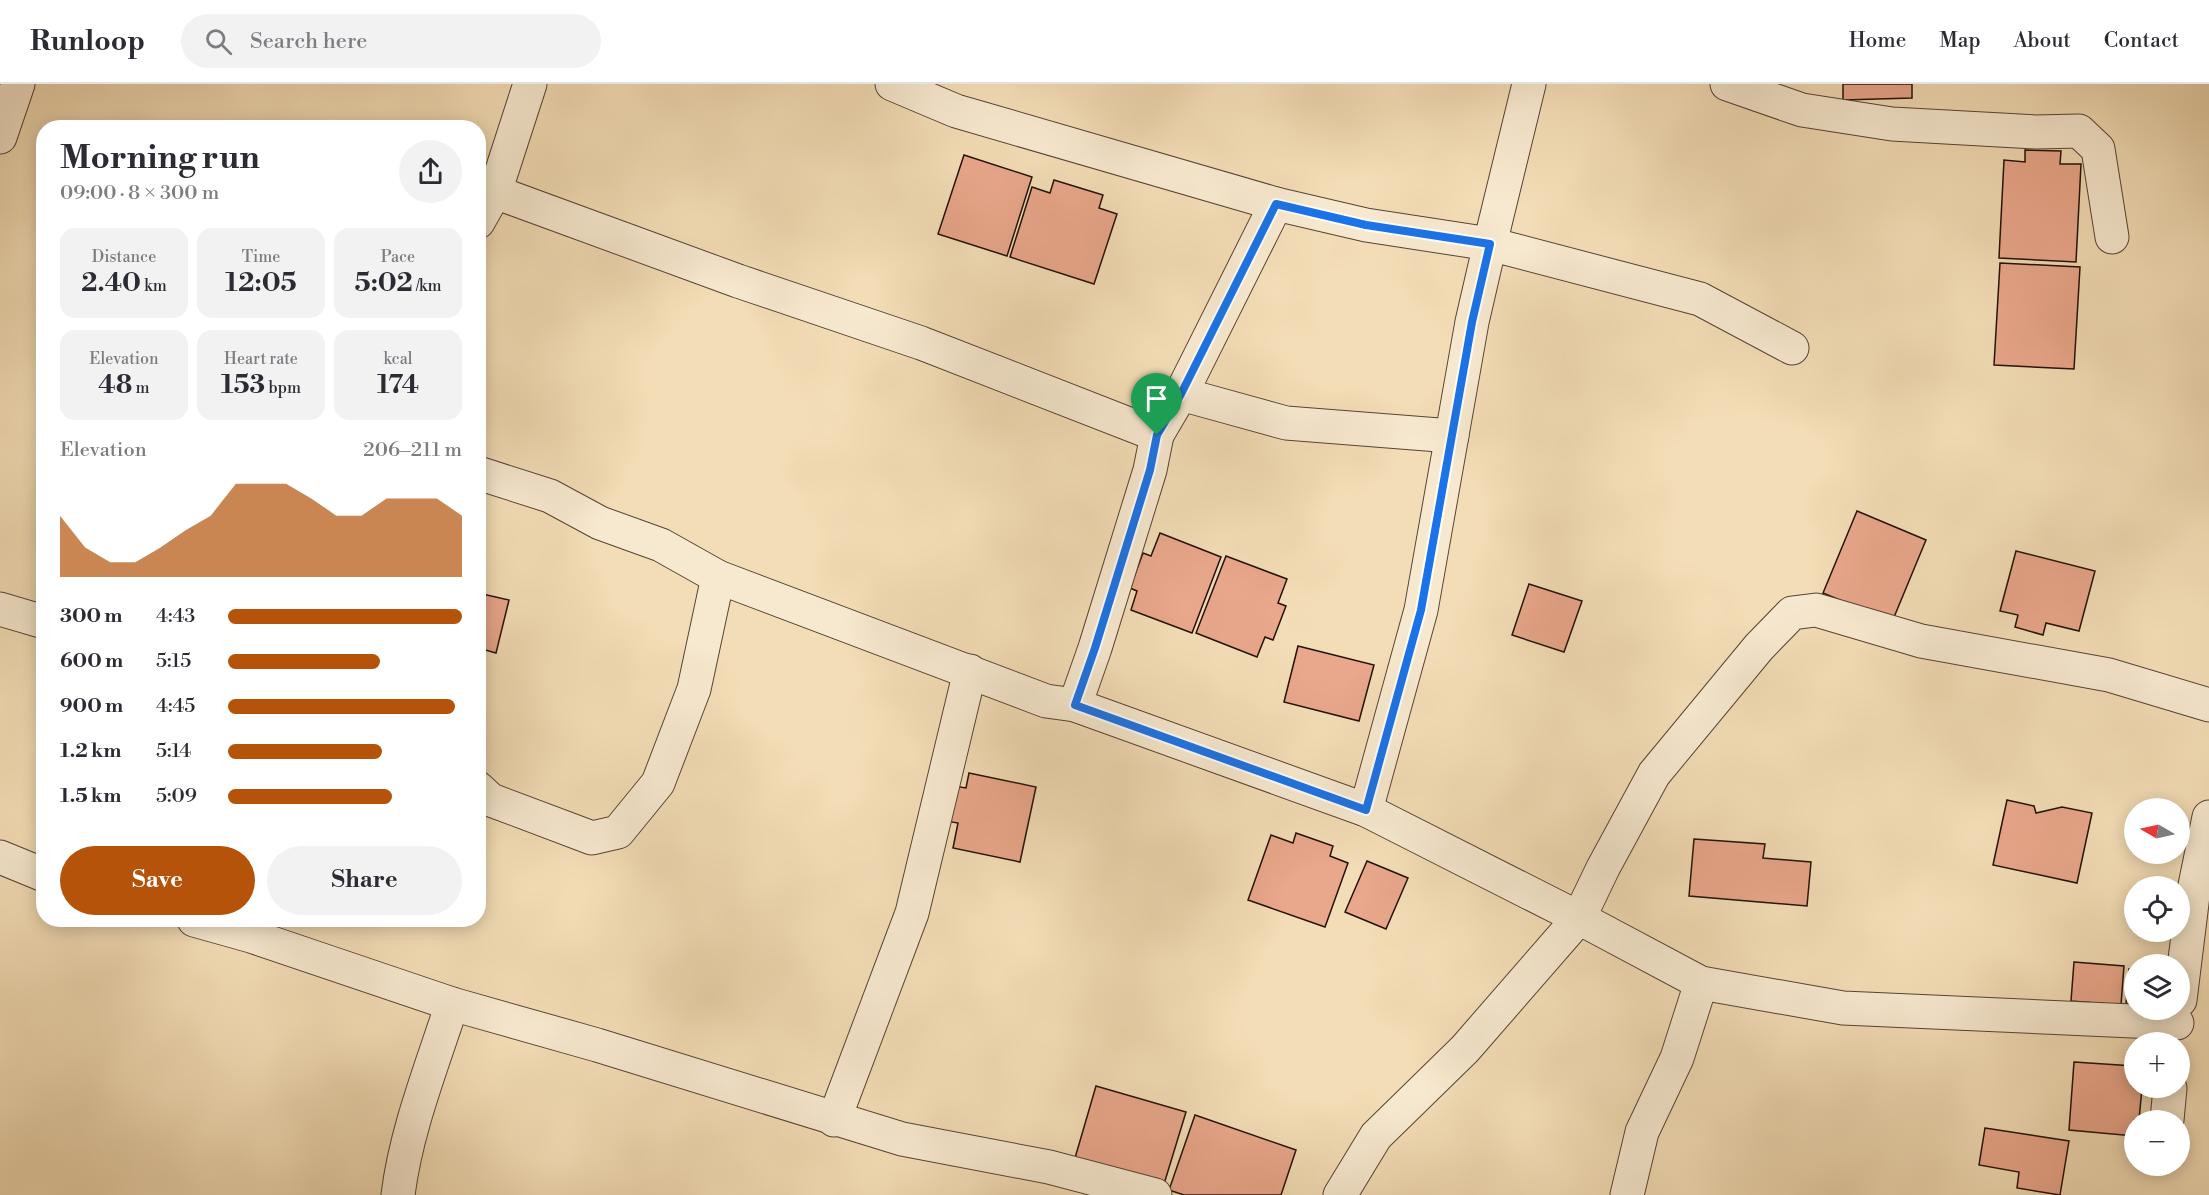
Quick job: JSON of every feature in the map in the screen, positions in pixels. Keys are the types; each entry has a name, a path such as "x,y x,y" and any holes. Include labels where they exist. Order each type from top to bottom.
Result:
{"street":[{"path":"0,137 18,84"},
{"path":"486,208 495,192 530,84"},
{"path":"892,84 956,111 1276,204 1366,225 1490,244 1700,299 1792,348"},
{"path":"1366,810 1421,610 1472,322 1529,84"},
{"path":"1727,84 1802,110 1892,124 2036,132 2079,131 2098,149 2112,237"},
{"path":"495,192 921,343 1157,435"},
{"path":"1075,705 1143,492 1157,435 1181,394 1276,204"},
{"path":"1181,394 1286,423 1452,436"},
{"path":"486,476 550,496 600,523 662,545 718,577 1046,701 1075,705 1366,810 1701,983 1843,1008 2124,1017"},
{"path":"486,795 491,800 592,838 618,832 658,783 694,689 718,577"},
{"path":"0,609 36,620"},
{"path":"1340,1195 1376,1136 1465,1049 1579,918 1603,868 1654,774 1759,647 1792,613 1816,610 1921,641 2109,675 2209,705"},
{"path":"834,1120 912,913 970,671"},
{"path":"2185,954 2193,895 2209,818"},
{"path":"0,857 36,872"},
{"path":"219,927 452,1004 683,1071 834,1120 902,1139 1049,1167 1155,1195"},
{"path":"1628,1195 1642,1132 1677,1058 1701,983"},
{"path":"398,1195 401,1169 452,1004"}],"building":[{"path":"1843,84 1912,84 1912,98 1843,100"},
{"path":"2025,150 2061,151 2060,164 2081,164 2076,262 1999,258 2004,160 2025,162"},
{"path":"964,155 1032,177 1007,256 938,234"},
{"path":"1054,180 1103,195 1099,208 1117,214 1094,284 1010,257 1032,187 1050,193"},
{"path":"2000,263 2080,267 2074,369 1994,365"},
{"path":"1857,511 1926,540 1892,622 1823,593"},
{"path":"1160,533 1221,557 1192,633 1131,610 1137,591 1130,588 1143,553 1151,556"},
{"path":"2016,551 2095,571 2079,631 2046,623 2043,635 2015,627 2018,615 2000,611"},
{"path":"1226,556 1287,579 1278,603 1286,606 1273,640 1265,637 1257,657 1196,633"},
{"path":"1529,584 1582,601 1564,652 1512,635"},
{"path":"486,595 509,600 496,653 486,650"},
{"path":"1298,646 1374,665 1359,721 1284,702"},
{"path":"969,773 1036,787 1020,862 953,848 958,823 946,821 954,786 966,788"},
{"path":"2007,800 2034,806 2036,813 2062,807 2092,813 2077,883 1993,865"},
{"path":"1296,833 1333,846 1330,856 1348,863 1325,927 1248,900 1271,835 1293,843"},
{"path":"1694,839 1765,844 1763,858 1811,862 1807,906 1689,896"},
{"path":"1367,861 1408,878 1386,929 1345,912"},
{"path":"2074,962 2124,966 2121,1005 2071,1001"},
{"path":"2074,1062 2124,1065 2124,1098 2141,1098 2140,1110 2124,1110 2124,1135 2069,1130"},
{"path":"1096,1086 1186,1112 1164,1184 1075,1158"},
{"path":"1195,1115 1296,1150 1281,1195 1184,1195 1169,1190"},
{"path":"1985,1128 2069,1141 2060,1195 2017,1188 2019,1172 1979,1165"}],"route":[{"path":"1276,204 1366,225 1490,244 1472,322 1421,610 1366,810 1075,705 1150,470 1157,435 1181,394 1276,204"}]}
